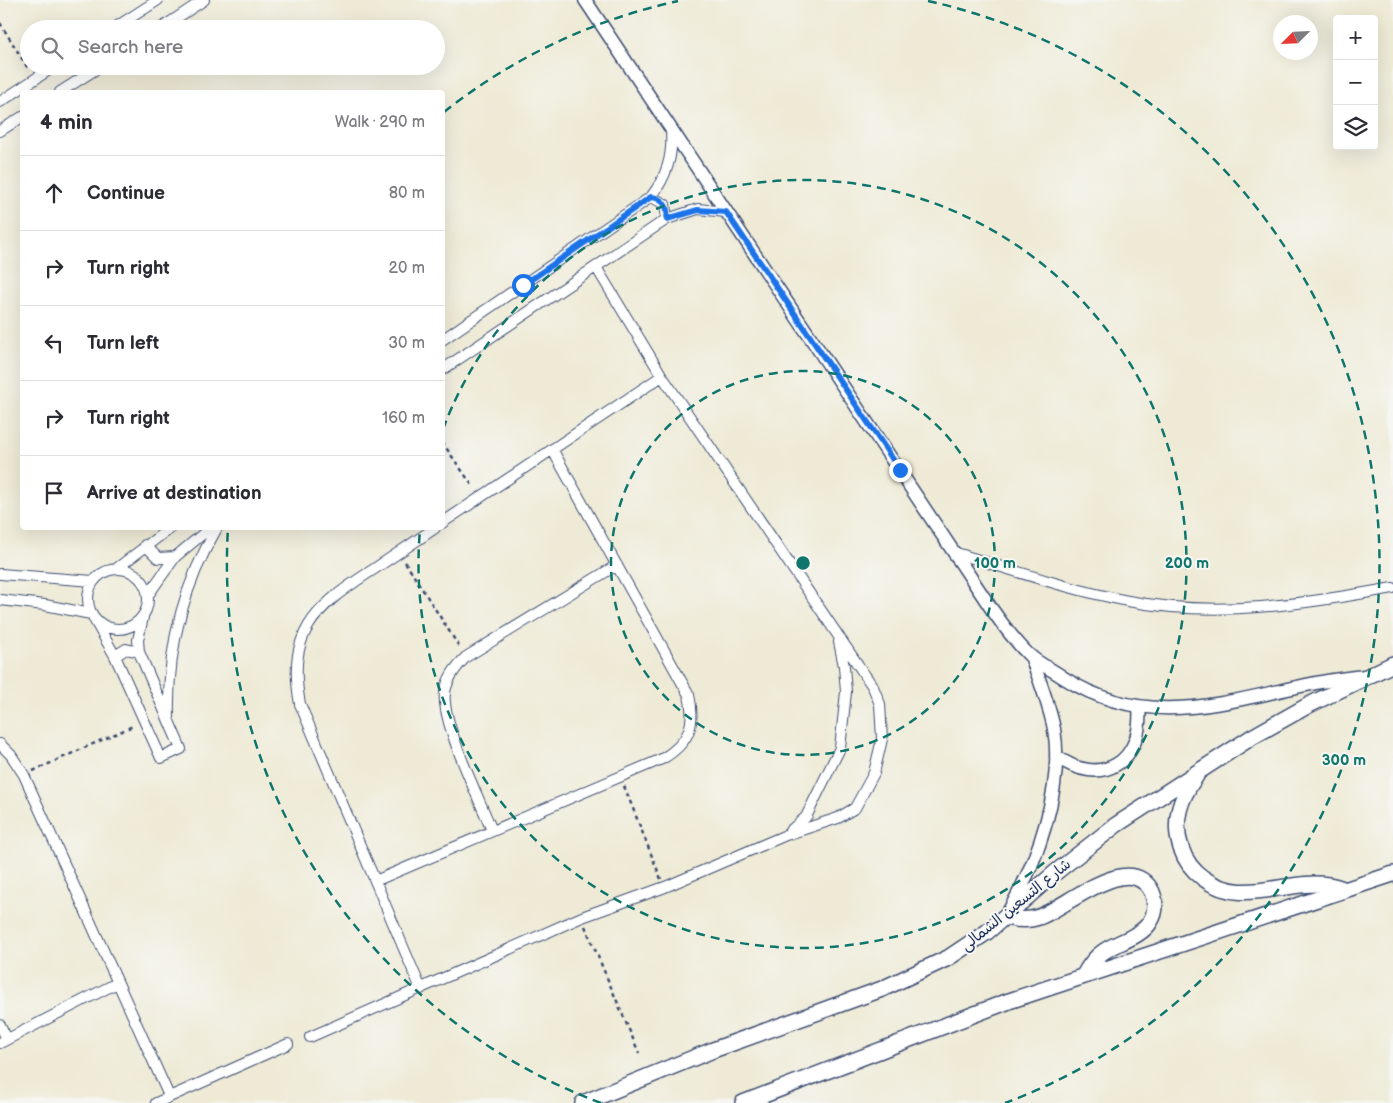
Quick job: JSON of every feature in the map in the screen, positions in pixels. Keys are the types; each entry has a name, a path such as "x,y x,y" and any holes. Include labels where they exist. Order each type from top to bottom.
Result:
{"main road":[{"name":"شارع التسعين الشمالى","path":"583,1103 713,1050 904,980 948,958 1005,917 1056,872 1116,825 1252,737 1366,676 1393,664"},
{"path":"1200,771 1185,793 1177,822 1182,852 1200,876 1216,887 1236,892 1256,892 1312,882 1343,889"},
{"path":"743,1103 1009,1001 1393,874"},
{"path":"1005,917 1023,920 1041,916 1120,876 1137,878 1144,882 1150,888 1155,904 1151,920 1140,932 1101,953 1091,963 1084,975"}],"street":[{"path":"127,20 158,0"},
{"path":"174,20 204,0"},
{"path":"585,0 1001,622 1030,656 1096,696 1138,707 1177,708 1220,704 1320,681 1366,676"},
{"path":"0,102 41,75"},
{"path":"63,90 87,75"},
{"path":"0,131 20,118"},
{"path":"445,338 651,197 669,165 671,130"},
{"path":"651,197 661,200 665,204 667,219"},
{"path":"445,368 667,219 698,210 726,212"},
{"path":"310,1037 582,918 665,887 786,835 838,818 855,808 865,792 879,759 882,739 880,704 873,687 838,638 806,585 662,376 596,267"},
{"path":"445,521 662,376"},
{"path":"374,881 620,777 675,751 688,732 693,710 689,694 552,449"},
{"path":"116,569 167,530"},
{"path":"148,595 175,557 208,530"},
{"path":"170,723 172,659 180,617 193,577 216,530"},
{"path":"421,989 300,704 295,679 298,653 303,637 320,608 340,592 432,530"},
{"path":"145,545 158,558 175,557"},
{"path":"956,553 1129,601 1192,609 1237,609 1302,604 1393,588"},
{"path":"492,831 447,719 444,706 445,692 449,679 466,657 617,566"},
{"path":"116,569 129,571 138,576 144,584 148,595 147,608 142,617 138,640 139,652 170,723 181,749 161,758 115,656 93,616 87,600 93,581 105,571 116,569"},
{"path":"0,574 93,581"},
{"path":"0,600 45,605 93,616 101,625 119,630 128,628 142,617"},
{"path":"786,835 806,817 840,748 846,692 844,666 838,638"},
{"path":"115,656 126,649 139,652"},
{"path":"1005,917 1019,892 1041,840 1048,812 1056,756 1054,731 1048,707 1030,656"},
{"path":"1056,756 1067,764 1082,770 1099,771 1114,766 1127,755 1135,741 1139,724 1138,707"},
{"path":"0,744 11,755 24,775 170,1096"},
{"path":"0,1025 4,1041 117,983"},
{"path":"156,1103 288,1044"}],"path":[{"path":"0,23 20,55"},
{"path":"32,75 35,79"},
{"path":"445,446 480,498"},
{"path":"399,552 466,657"},
{"path":"24,775 144,721"},
{"path":"620,777 665,887"},
{"path":"582,918 639,1053"}],"route":[{"path":"523,285 651,197 661,200 665,204 668,214 667,219 687,211 708,209 726,212 900,470"}]}
